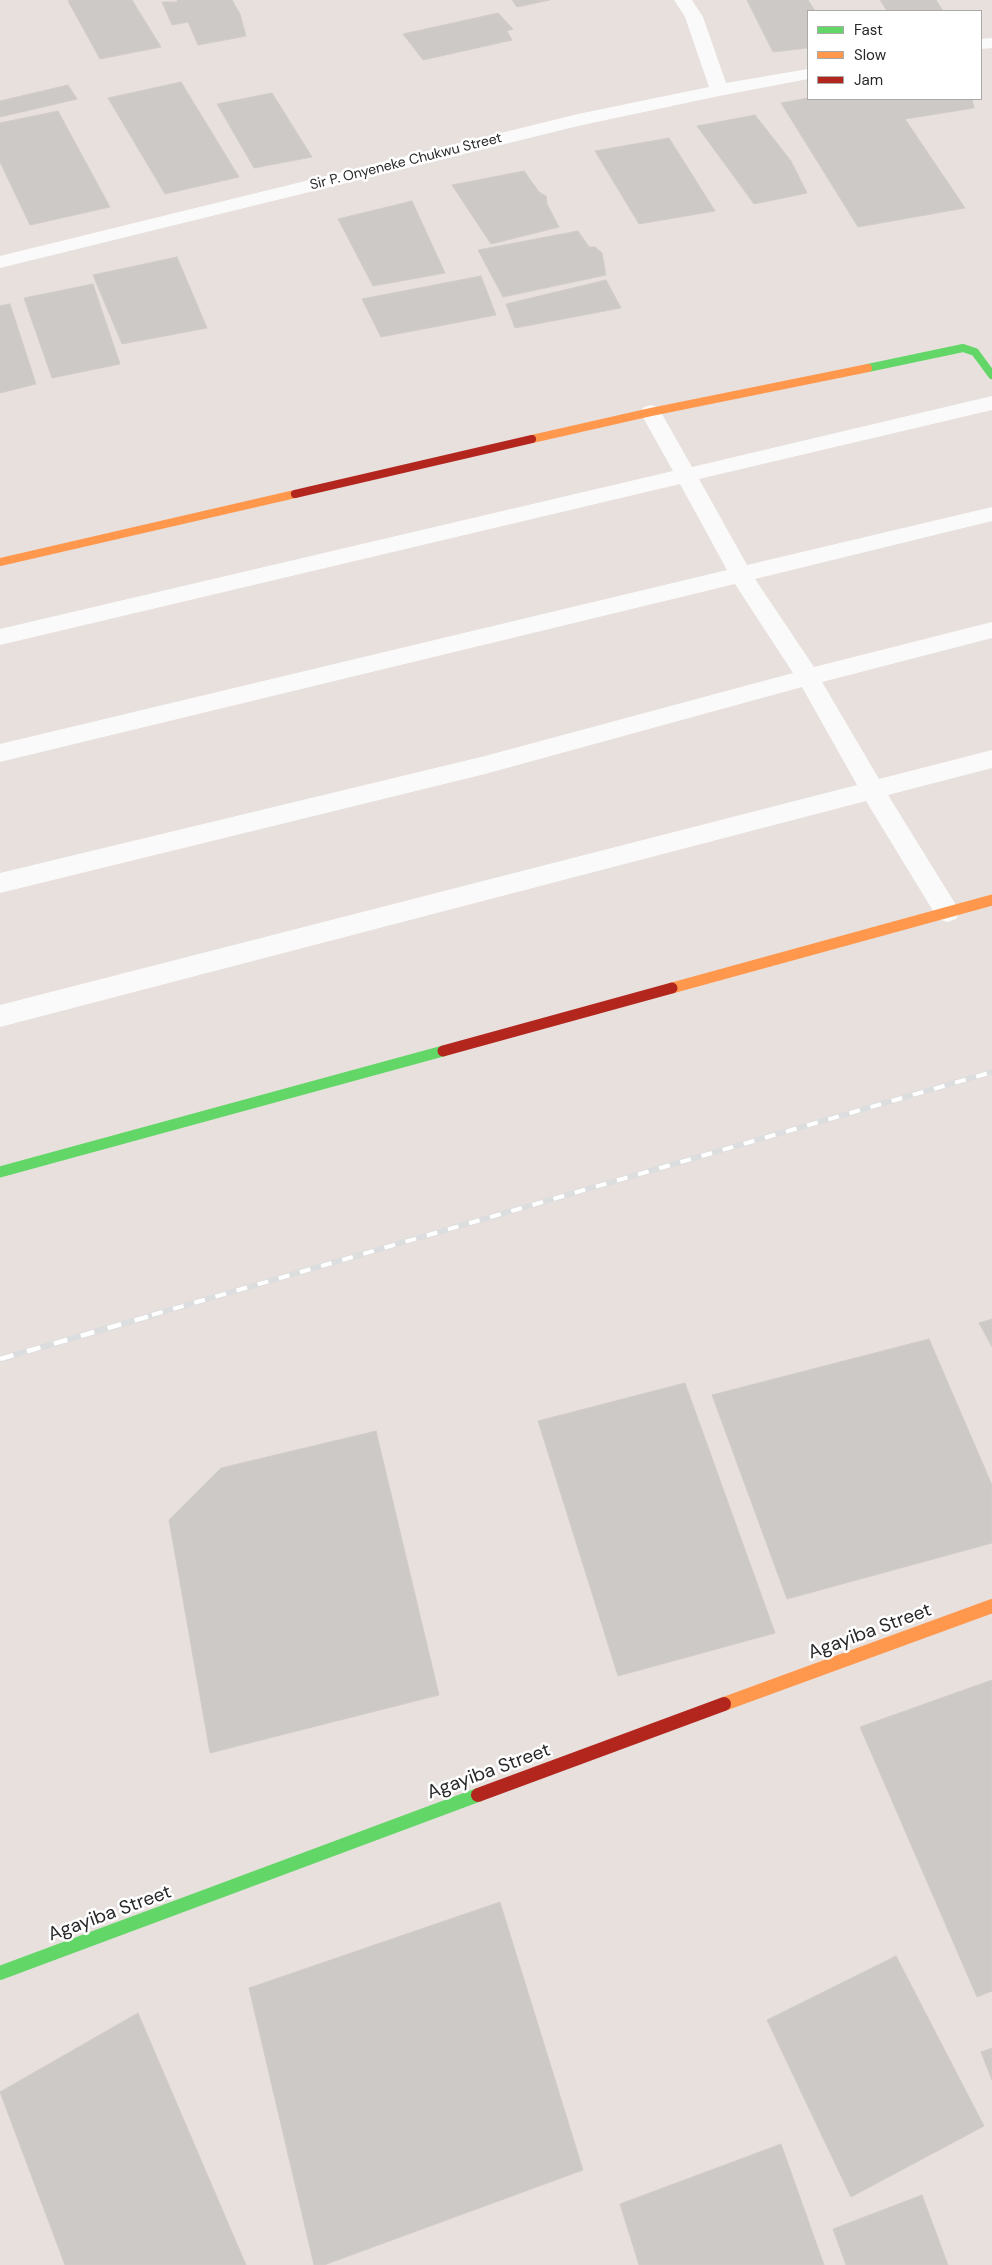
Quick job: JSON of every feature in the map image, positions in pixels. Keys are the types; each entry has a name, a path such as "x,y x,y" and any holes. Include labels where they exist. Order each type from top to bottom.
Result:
{"street":[{"path":"683,0 694,17 719,90"},
{"name":"Sir P. Onyeneke Chukwu Street","path":"0,262 578,120 719,90 807,74"},
{"path":"0,562 651,412 963,348 975,352 992,375"},
{"path":"0,637 992,403"},
{"path":"651,412 742,575 808,677 872,791 947,912"},
{"path":"0,754 992,514"},
{"path":"0,883 485,765 808,677 992,630"},
{"path":"0,1016 992,759"},
{"path":"0,1172 992,900"},
{"name":"Agayiba Street","path":"0,1974 693,1715 992,1606"}],"building":[{"path":"132,0 161,47 100,59 68,1"},
{"path":"177,0 232,0 240,14 246,36 198,45 188,22 172,25 162,2 178,2"},
{"path":"512,0 550,0 517,7"},
{"path":"747,0 808,0 814,10 807,10 807,48 773,52"},
{"path":"880,0 936,0 942,10 886,10"},
{"path":"498,13 513,29 507,31 512,40 423,60 403,34"},
{"path":"181,82 239,177 165,194 108,98"},
{"path":"68,85 77,99 0,117 0,101"},
{"path":"272,93 312,157 254,168 217,104"},
{"path":"807,98 807,100 972,100 974,108 905,119 965,208 858,227 781,103"},
{"path":"58,111 110,207 30,225 0,162 0,123"},
{"path":"755,115 791,161 807,193 754,204 697,126"},
{"path":"669,138 715,211 639,224 595,151"},
{"path":"524,171 539,192 546,196 547,204 559,227 491,244 452,185"},
{"path":"412,201 445,273 373,286 338,219"},
{"path":"578,231 589,247 595,247 602,253 606,275 503,297 478,250"},
{"path":"177,257 207,328 122,344 93,275"},
{"path":"481,276 496,315 381,337 362,299"},
{"path":"606,280 621,308 515,328 506,304"},
{"path":"93,284 120,364 52,378 24,298"},
{"path":"10,304 36,384 0,393 0,306"},
{"path":"992,1319 992,1347 979,1323"},
{"path":"929,1339 992,1485 992,1543 787,1599 712,1395"},
{"path":"685,1383 775,1633 618,1676 538,1421"},
{"path":"376,1431 439,1695 210,1753 169,1520 221,1468"},
{"path":"992,1680 992,1991 977,1997 860,1727"},
{"path":"500,1902 583,2170 324,2265 314,2265 249,1988"},
{"path":"896,1956 984,2126 851,2197 767,2020"},
{"path":"138,2013 246,2265 65,2265 0,2092"},
{"path":"992,2048 992,2080 981,2052"},
{"path":"781,2144 824,2265 639,2265 620,2204"},
{"path":"922,2195 948,2265 846,2265 833,2229"}],"railway":[{"path":"152,1315 992,1072"},
{"path":"0,1359 157,1314"}],"traffic: fast":[{"path":"868,368 963,348 975,352 992,375"},
{"path":"0,1172 443,1051"},
{"path":"0,1973 478,1795"}],"traffic: slow":[{"path":"532,439 651,412 868,368"},
{"path":"0,562 295,494"},
{"path":"672,988 992,900"},
{"path":"724,1704 992,1606"}],"traffic: jam":[{"path":"295,494 532,439"},
{"path":"443,1051 672,988"},
{"path":"478,1795 724,1704"}]}
